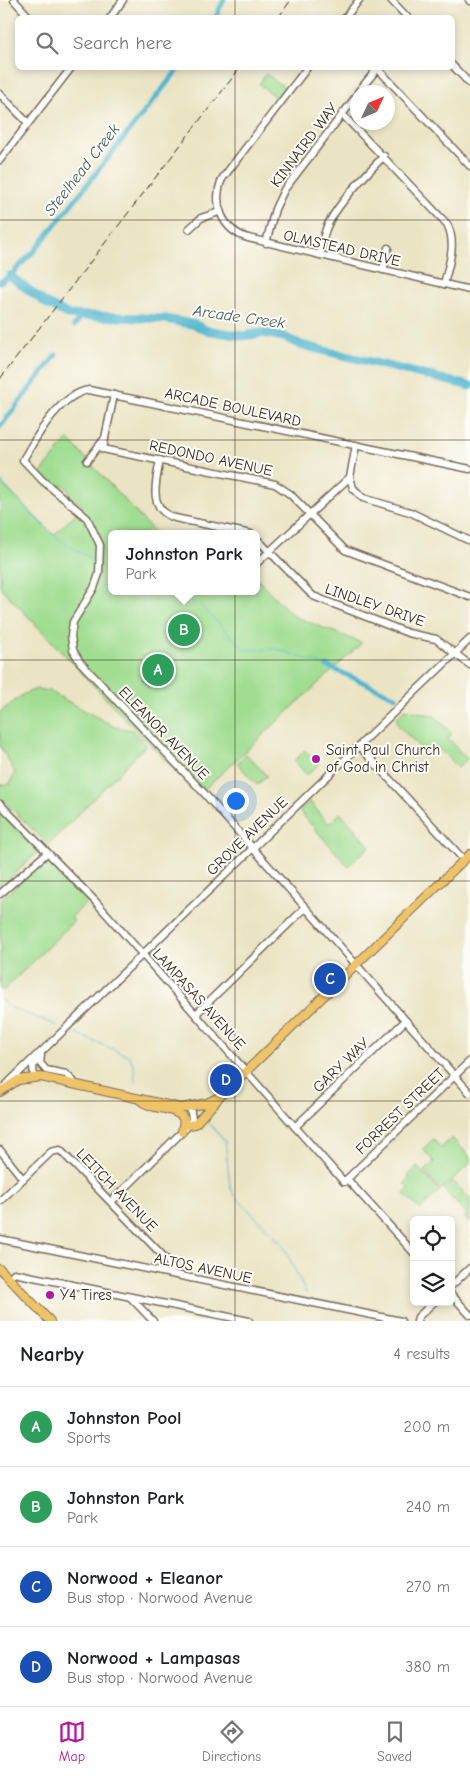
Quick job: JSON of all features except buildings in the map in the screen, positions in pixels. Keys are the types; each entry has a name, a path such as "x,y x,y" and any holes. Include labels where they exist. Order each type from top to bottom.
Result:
{"main road":[{"path":"190,1125 195,1124 246,1071 468,858"},
{"path":"34,1077 74,1082 138,1098 190,1108 207,1103 223,1094"},
{"name":"GROVE AVENUE","path":"0,1092 18,1080 34,1077"},
{"path":"138,1098 146,1106 178,1113 184,1119 182,1132"},
{"path":"0,1269 50,1321"}],"street":[{"path":"14,0 27,15"},
{"path":"347,15 359,0"},
{"path":"391,0 405,15"},
{"path":"112,15 119,2"},
{"path":"455,68 470,84"},
{"path":"0,160 69,70"},
{"path":"190,229 201,218 220,212 217,197 222,179 305,70"},
{"name":"KINNAIRD WAY","path":"364,85 376,70"},
{"path":"380,70 470,166"},
{"path":"0,94 28,123"},
{"name":"KINNAIRD WAY","path":"266,243 275,209 284,190 350,104"},
{"path":"342,114 384,156 449,227 452,246 444,284"},
{"path":"320,255 331,218 366,174 384,156"},
{"name":"OLMSTEAD DRIVE","path":"220,212 227,224 238,234 266,243 470,290"},
{"path":"383,270 388,248"},
{"name":"ARCADE BOULEVARD","path":"23,460 43,429 69,397 89,390 470,469"},
{"path":"87,461 105,438 114,395"},
{"name":"REDONDO AVENUE","path":"105,438 103,449 275,484 287,492 345,550 470,597"},
{"path":"356,445 350,477 353,488 363,498 410,512 470,542"},
{"name":"ELEANOR AVENUE","path":"23,460 42,480 87,518 100,545 99,574 94,588 73,622 71,636 73,650 80,662 203,792 470,1094"},
{"path":"160,460 155,494 158,505 165,513 175,518 232,530"},
{"path":"260,560 350,477"},
{"name":"LINDLEY DRIVE","path":"260,542 316,598 408,632 436,638 470,665"},
{"name":"GROVE AVENUE","path":"0,1092 22,1068 143,955 470,639"},
{"path":"360,747 468,858"},
{"name":"LAMPASAS AVENUE","path":"0,804 92,897 344,1182 348,1179 410,1249"},
{"path":"0,894 47,852"},
{"path":"196,1014 305,908"},
{"name":"GARY WAY","path":"295,1127 405,1021"},
{"path":"42,1051 39,1060 42,1067 46,1070 66,1074 74,1082"},
{"name":"GROVE AVENUE","path":"34,1077 35,1060 42,1051"},
{"name":"FORREST STREET","path":"348,1179 470,1061"},
{"path":"112,1201 190,1125 192,1119 190,1108"},
{"path":"0,1150 23,1179 0,1201"},
{"name":"LEITCH AVENUE","path":"23,1179 51,1152 57,1150 64,1153 169,1262 170,1273"},
{"name":"ALTOS AVENUE","path":"0,1239 402,1321"},
{"path":"455,1282 470,1268"},
{"path":"9,1278 14,1273 249,1321"},
{"path":"130,1297 151,1319"},
{"path":"455,1298 470,1315"},
{"path":"151,1319 151,1307 155,1302"},
{"path":"417,1321 418,1317 430,1306"}],"green space":[{"path":"266,74 284,87 276,98 259,84"},
{"path":"68,439 152,530 108,530 108,595 260,595 260,582 293,616 362,643 198,795 0,587 0,482 54,535 83,506 69,496 68,489 63,485 55,486 41,473"},
{"path":"36,689 49,691 115,727 132,730 146,745 48,845 0,797 0,785 10,784 15,772 0,746 0,712 24,694"},
{"path":"405,709 435,716 452,734 448,738 467,759 458,768 438,748 435,748 428,754 424,752 397,724 397,718"},
{"path":"305,750 319,764 307,775 294,761"},
{"path":"246,754 267,776 257,785 237,763"},
{"path":"309,801 329,824 340,813 370,846 348,866 299,811"},
{"path":"0,812 38,852 0,888"},
{"path":"41,864 53,864 88,901 71,918 74,921 3,991 0,988 0,900"},
{"path":"452,1138 470,1157 470,1164 441,1190 424,1172 434,1162 423,1149 433,1139 441,1148"},
{"path":"417,1167 440,1191 420,1210 404,1194 409,1189 404,1184 410,1178 408,1176"},
{"path":"453,1181 470,1199 470,1224 464,1218 467,1214 444,1190"}],"water":[{"path":"158,663 173,679 167,684 160,677 149,687 141,679"}],"waterway":[{"name":"Steelhead Creek","path":"216,15 224,0"},
{"name":"Steelhead Creek","path":"0,282 10,276 36,249 177,70"},
{"name":"Arcade Creek","path":"10,276 47,304 69,315 166,319 196,325 205,330 243,336 263,333 284,337 301,345 470,386"},
{"path":"74,326 80,317"},
{"path":"0,427 56,355"},
{"path":"0,480 55,536 94,559"},
{"path":"178,595 195,603"},
{"path":"200,605 245,650 277,649 327,666"},
{"path":"327,666 396,697"},
{"path":"0,999 9,1007 58,1026"},
{"path":"72,1032 129,1056 134,1066 135,1082"},
{"path":"207,1121 225,1141 230,1186 234,1195 283,1245 306,1293"}],"railway":[{"path":"280,15 291,0"},
{"path":"0,379 238,70"}],"place":[{"name":"Johnston Park","path":"184,630"},
{"name":"Johnston Pool","path":"158,670"},
{"name":"Saint Paul Church of God in Christ","path":"316,759"},
{"name":"Norwood + Eleanor","path":"330,979"},
{"name":"Norwood + Lampasas","path":"226,1080"},
{"name":"Y4 Tires","path":"50,1295"}]}
